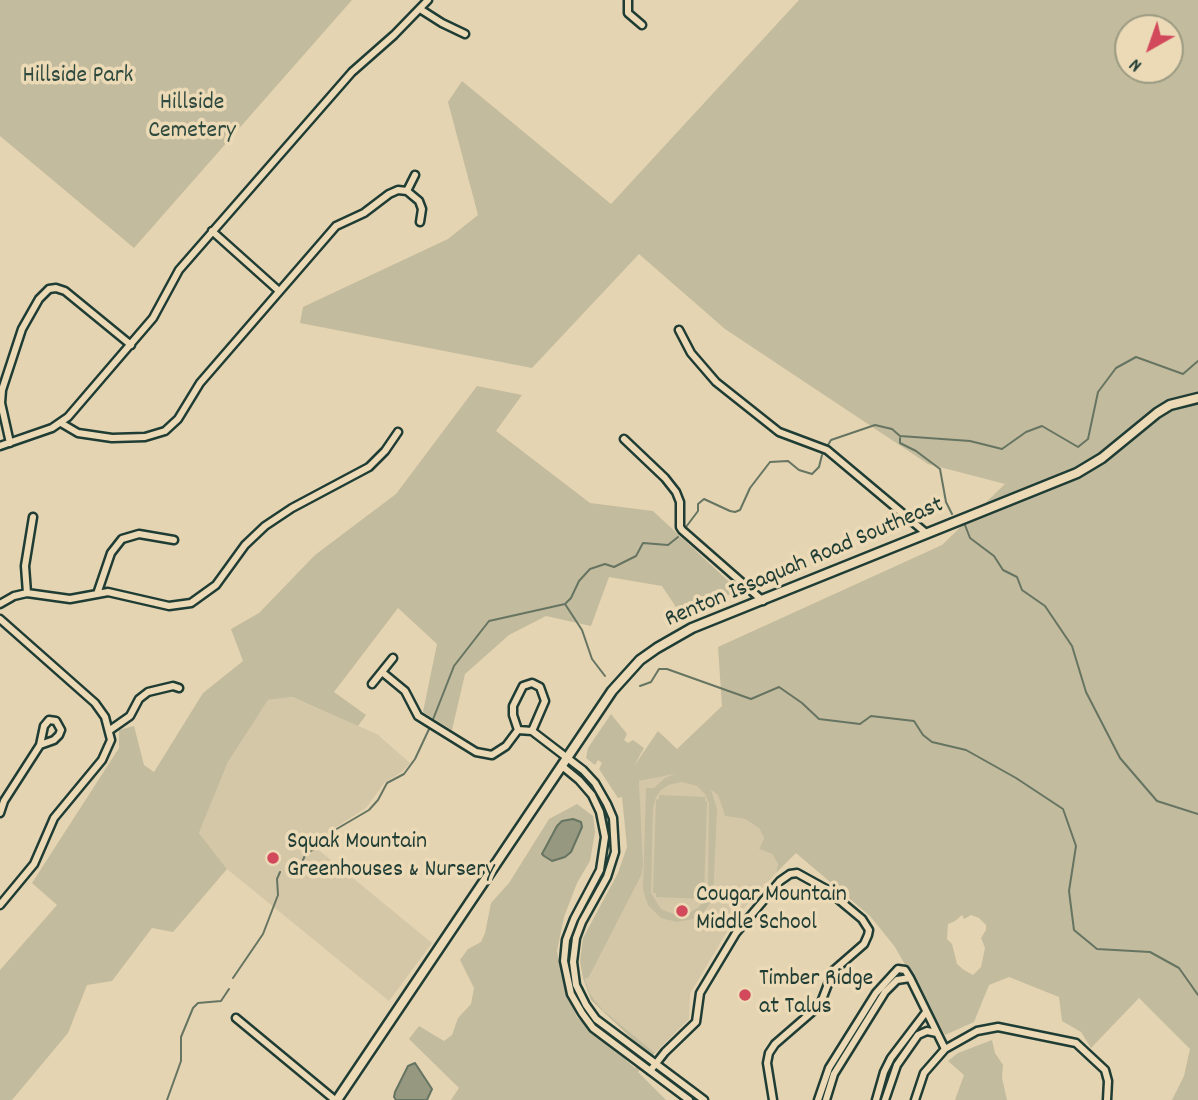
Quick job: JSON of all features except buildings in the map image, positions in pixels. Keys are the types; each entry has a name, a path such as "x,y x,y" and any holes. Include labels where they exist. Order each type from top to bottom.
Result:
{"main road":[{"name":"Renton Issaquah Road Southeast","path":"336,1100 612,691 640,660 678,635 1077,473 1102,458 1157,413 1170,405 1198,398"}],"street":[{"path":"0,446 61,423 153,318 178,270 352,72 378,51 428,0"},
{"path":"628,0 628,13 642,25"},
{"path":"420,9 465,34"},
{"path":"407,191 415,175"},
{"path":"61,423 78,433 112,438 145,437 165,431 178,419 200,383 336,226 364,213 394,191 407,191 421,204 420,222"},
{"path":"212,232 279,291"},
{"path":"10,443 1,403 2,390 22,329 39,299 49,289 65,291 131,345"},
{"path":"679,330 691,353 716,382 779,432 827,450 926,533"},
{"path":"0,604 14,596 27,593 78,598 116,593 169,606 198,600 216,585 245,545 265,526 292,508 369,467 386,451 398,432"},
{"path":"624,439 666,478 676,492 680,502 682,530 763,601"},
{"path":"27,593 25,566 33,517"},
{"path":"97,594 111,553 122,539 139,534 174,540"},
{"path":"0,620 95,703 106,717 110,730 110,745 102,760 54,818 34,864 0,905"},
{"path":"372,684 393,658"},
{"path":"382,672 405,691 415,713 476,752 487,755 502,750 518,730"},
{"path":"518,730 513,706 523,686 532,683 540,687 545,701 532,731"},
{"path":"110,730 130,716 139,699 148,692 173,685 179,688"},
{"path":"518,730 532,731 588,774 600,789 611,812 615,852 611,869 576,938 573,962 576,985 590,1012 597,1019 704,1100"},
{"path":"0,813 4,801 40,745"},
{"path":"562,766 579,780 595,800 603,819 605,837 600,870 566,940 564,961 567,985 577,1006 593,1028 689,1100"},
{"path":"650,1071 655,1063 694,1027 698,1017 700,993 731,940 780,881 797,873 826,889 862,919 869,930 864,944 833,971 820,1006 775,1044 769,1053 767,1063 773,1100"},
{"path":"818,1100 827,1071 876,993 898,969 905,970 911,978 945,1049"},
{"path":"826,1100 834,1074 885,992 897,980 911,978"},
{"path":"876,1100 888,1064 926,1012"},
{"path":"236,1018 336,1100"},
{"path":"915,1100 924,1073 945,1049 964,1036 990,1028 1009,1028 1076,1043 1105,1070 1108,1081 1107,1100"},
{"path":"885,1100 897,1065 918,1035 927,1031 937,1033"}],"shaded area":[{"name":"Squak Mountain Greenhouses & Nursery","path":"291,697 377,734 410,763 402,772 385,782 366,808 325,834 315,847 432,943 389,1001 227,869 199,833 228,762 268,700"},
{"name":"Cougar Mountain Middle School","path":"674,774 690,775 718,795 725,816 745,819 759,828 764,838 759,849 772,854 778,864 776,873 735,918 690,994 689,1019 655,1053 603,1010 590,994 585,978 589,977 641,876 639,781"},
{"path":"573,819 581,822 582,827 571,852 552,861 544,856 542,854 557,826 562,821"},
{"path":"415,1063 432,1089 427,1100 396,1100 395,1092 408,1066"}],"green space":[{"name":"Hillside Park","path":"0,0 352,0 134,248 0,136"},
{"path":"799,0 1198,0 1198,1100 1172,1100 1184,1076 1190,1049 1139,998 1091,1048 1081,1032 1062,1021 1059,997 1009,977 989,985 974,1022 945,1035 895,947 870,916 796,853 776,873 778,864 772,854 759,849 764,838 759,828 745,819 725,816 718,795 711,790 717,809 713,899 703,913 693,919 677,922 661,918 648,905 643,890 646,788 654,788 665,778 675,774 639,781 643,866 641,876 589,977 585,979 590,994 603,1010 655,1053 638,1072 666,1100 451,1100 459,1088 409,1039 419,1026 444,1041 452,1035 458,1018 471,1004 474,988 460,960 468,949 481,942 491,903 509,883 549,819 577,804 593,816 595,832 590,861 577,883 564,917 557,951 565,990 577,1017 635,1068 646,1052 591,1000 583,978 580,961 583,938 618,873 627,847 622,797 618,798 599,769 602,763 598,760 595,765 586,758 588,748 611,714 627,734 624,740 628,743 633,740 644,748 634,766 658,731 677,749 722,706 718,647 942,545 1005,484 928,464 725,329 639,254 532,368 300,323 303,307 448,239 478,215 448,102 462,81 611,204","holes":["682,782 697,786 709,803 708,889 699,907 686,915 676,915 661,909 651,893 653,808 660,791 668,785","962,915 964,919 971,915 979,918 986,925 981,938 985,948 981,967 973,975 957,964 952,944 947,939 948,924"]},
{"path":"477,386 522,395 496,431 590,503 653,511 738,590 684,619 662,586 609,577 591,626 546,616 509,635 465,674 452,730 423,712 437,644 398,608 334,692 366,715 358,726 292,697 268,700 228,762 199,833 227,869 173,932 152,928 112,981 87,985 68,1033 12,1100 0,1100 0,970 57,905 32,883 119,748 119,730 134,726 144,765 154,772 203,693 243,661 231,629 259,613 315,555 396,494"},
{"path":"659,795 705,797 707,801 702,899 656,897 656,893 653,893 656,800"},
{"path":"992,1040 995,1053 1003,1065 1002,1078 1007,1100 955,1100 964,1075 948,1061 958,1053"}],"waterway":[{"path":"828,445 831,440 875,425 892,429 900,436 970,441 1002,449 1026,432 1042,426 1078,447 1088,439 1098,392 1116,368 1136,357 1183,374 1198,361"},
{"path":"900,438 900,443 940,469 946,502 952,514"},
{"path":"686,527 698,511 698,504 704,499 730,511 740,510 750,488 770,462 788,461 799,470 812,474 819,467 822,455"},
{"path":"965,525 970,538 994,556 1003,570 1017,577 1022,590 1045,606 1072,646 1086,692 1120,758 1157,801 1198,814"},
{"path":"432,722 454,666 489,621 565,604 590,569 605,564 614,567 636,556 643,543 668,545 678,537"},
{"path":"565,604 582,630 592,659 605,676"},
{"path":"640,686 651,682 659,669 667,669 751,699 779,687 819,719 860,724 871,716 914,721 923,735 932,742 966,750 1063,809 1076,846 1069,891 1074,930 1097,949 1150,952 1179,968 1198,995"},
{"path":"291,868 300,867 306,853 319,847 328,834 369,810 387,783 404,774 415,759 430,727"},
{"path":"233,978 263,934 278,895 277,879 280,872"},
{"path":"167,1100 181,1061 181,1037 193,1008 198,1003 221,1001 229,989"}],"place":[{"name":"Squak Mountain Greenhouses & Nursery","path":"273,858"},
{"name":"Cougar Mountain Middle School","path":"682,911"},
{"name":"Timber Ridge at Talus","path":"745,995"}],"park label":[{"name":"Hillside Cemetery","path":"192,119"}]}
